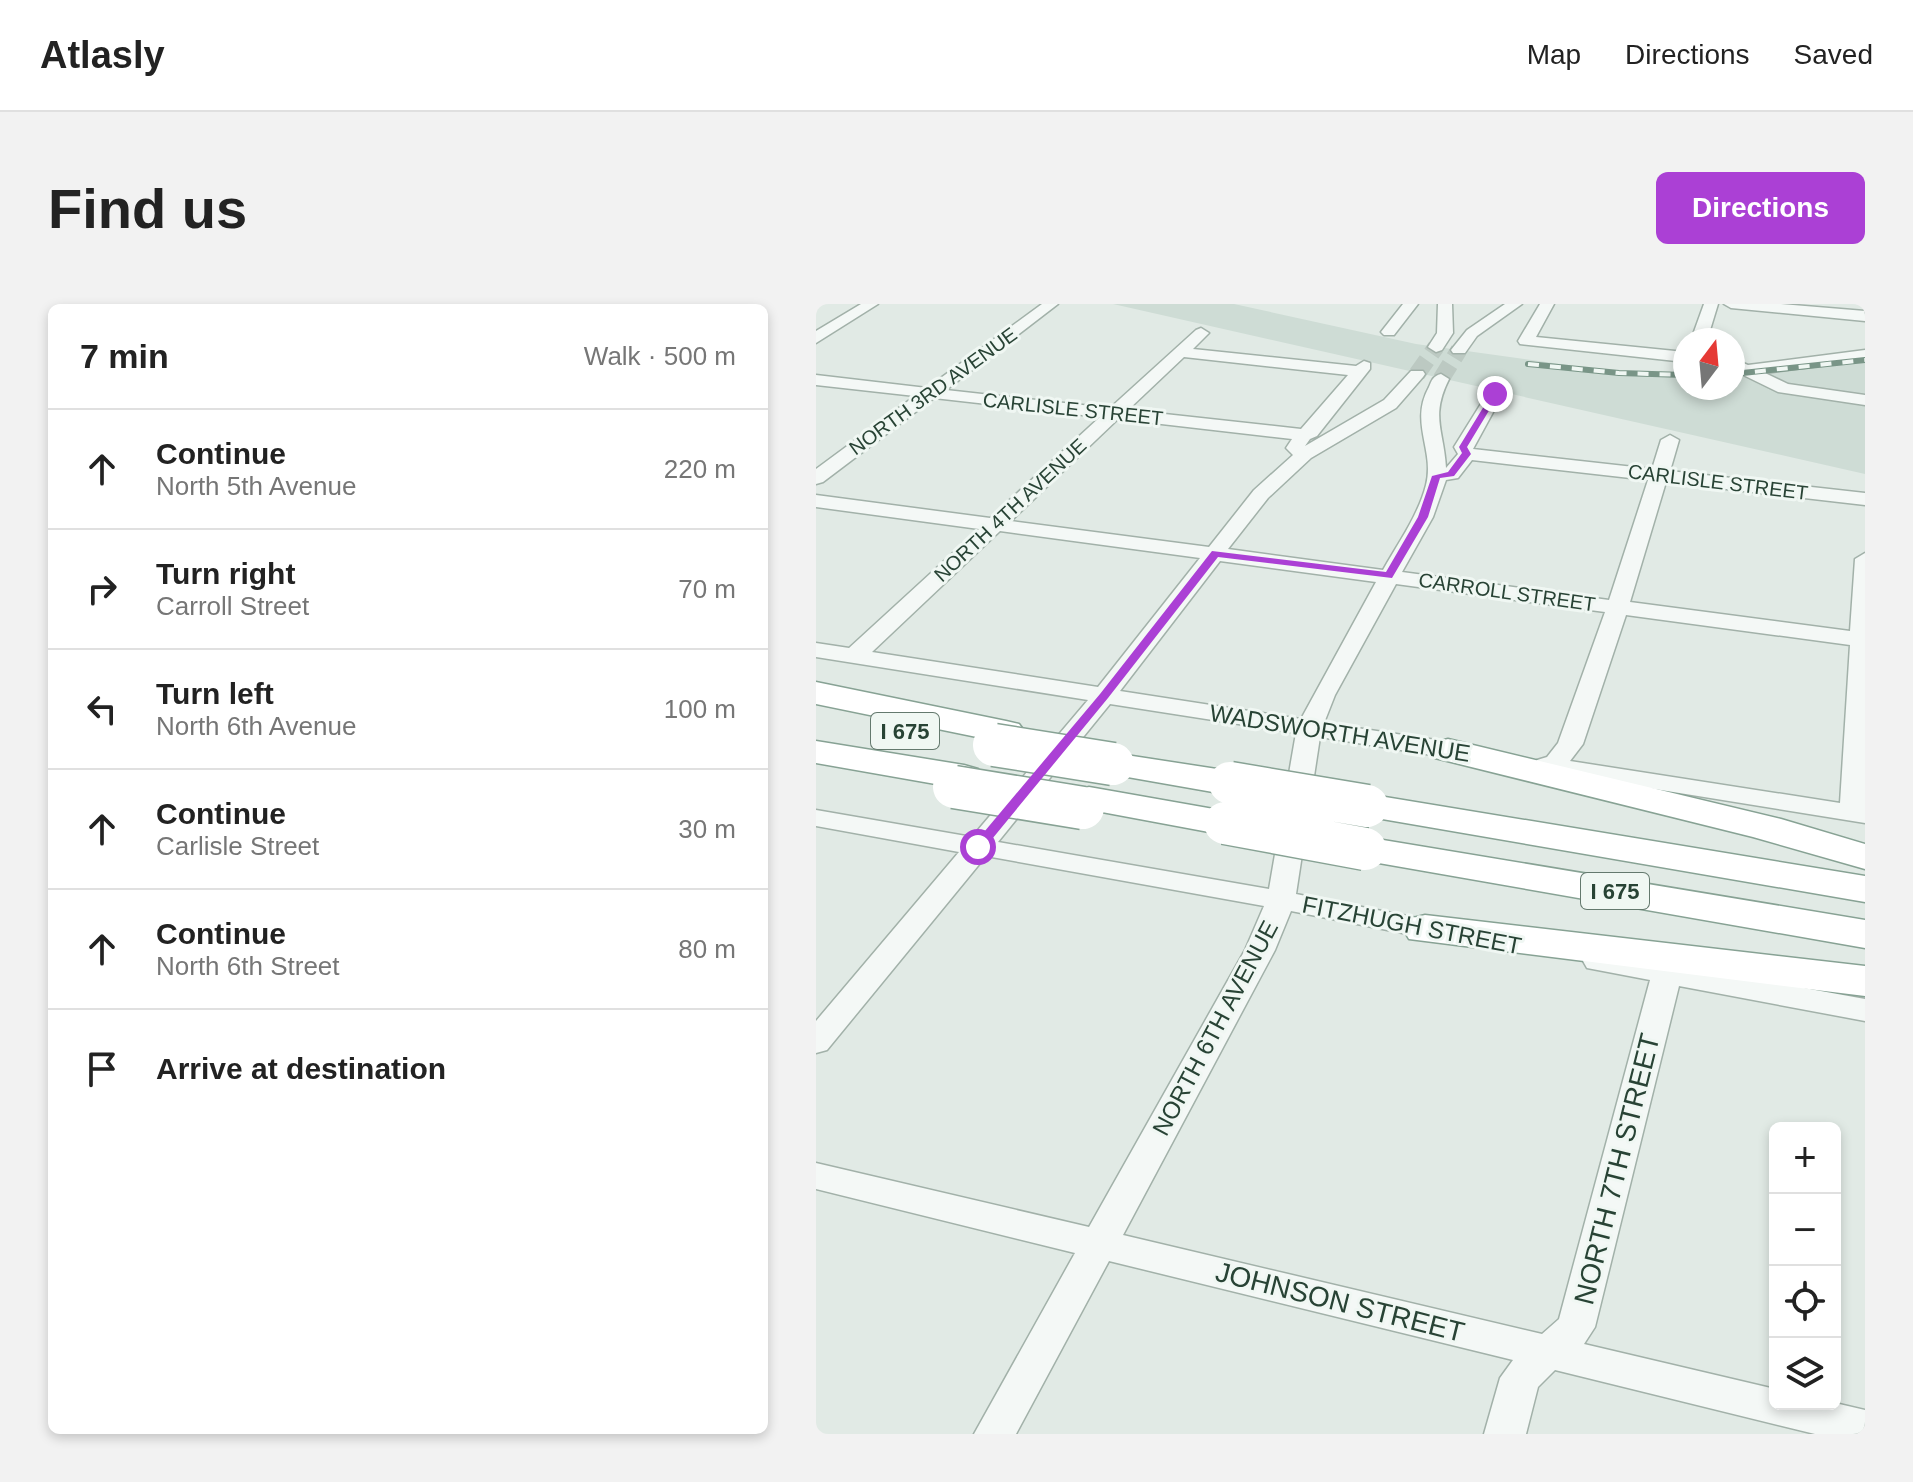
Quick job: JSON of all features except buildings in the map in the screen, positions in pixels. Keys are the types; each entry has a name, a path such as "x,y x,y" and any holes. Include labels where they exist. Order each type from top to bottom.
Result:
{"highway":[{"path":"816,693 1000,739"},
{"name":"I 675","path":"816,716 1000,739 1230,783 1865,889"},
{"path":"1448,750 1753,824 1865,857"},
{"name":"I 675","path":"816,752 1155,820 1217,822 1865,934"},
{"path":"816,767 959,782"},
{"path":"1425,929 1865,981"}],"street":[{"path":"816,338 871,304"},
{"path":"1017,304 1047,307"},
{"path":"1389,332 1411,304"},
{"path":"1436,347 1445,333 1445,304"},
{"path":"1459,350 1472,333 1515,304"},
{"path":"1547,304 1526,341 1673,356"},
{"path":"1703,328 1711,304"},
{"path":"1731,304 1865,316"},
{"name":"NORTH 3RD AVENUE","path":"816,478 1047,307"},
{"name":"NORTH 4TH AVENUE","path":"855,655 1201,333"},
{"path":"816,1042 1104,696 1362,368 1180,352"},
{"path":"1745,366 1865,355"},
{"path":"1745,370 1784,388 1865,400"},
{"path":"1304,444 1390,404 1417,374"},
{"name":"NORTH 6TH AVENUE","path":"995,1434 1260,950 1281,900 1309,728 1323,695 1423,517 1437,476 1427,420 1428,405 1441,379"},
{"name":"CARLISLE STREET","path":"816,380 1113,413 1304,444"},
{"path":"1437,476 1451,474 1467,454 1463,447 1495,394"},
{"path":"1553,767 1570,744 1618,607 1670,440"},
{"name":"CARLISLE STREET","path":"1467,454 1865,499"},
{"name":"CARROLL STREET","path":"816,501 1863,640"},
{"path":"1859,814 1865,559"},
{"name":"WADSWORTH AVENUE","path":"816,650 1859,814"},
{"name":"FITZHUGH STREET","path":"816,818 1281,900 1865,1010"},
{"name":"NORTH 7TH STREET","path":"1505,1434 1520,1378 1576,1327 1667,973"},
{"name":"JOHNSON STREET","path":"816,1176 1865,1428"}],"shaded area":[{"path":"1113,304 1234,304 1416,344 1610,371 1673,373 1673,400 1745,400 1745,368 1865,353 1865,474"}],"tunnel":[{"path":"1417,374 1436,347"},
{"path":"1441,379 1459,350"}],"railway":[{"path":"1745,373 1865,360"},
{"path":"1528,364 1673,375"}],"route":[{"path":"978,847 1104,696 1215,553 1389,576 1423,517 1437,476 1451,474 1467,454 1463,447 1495,394"}]}
